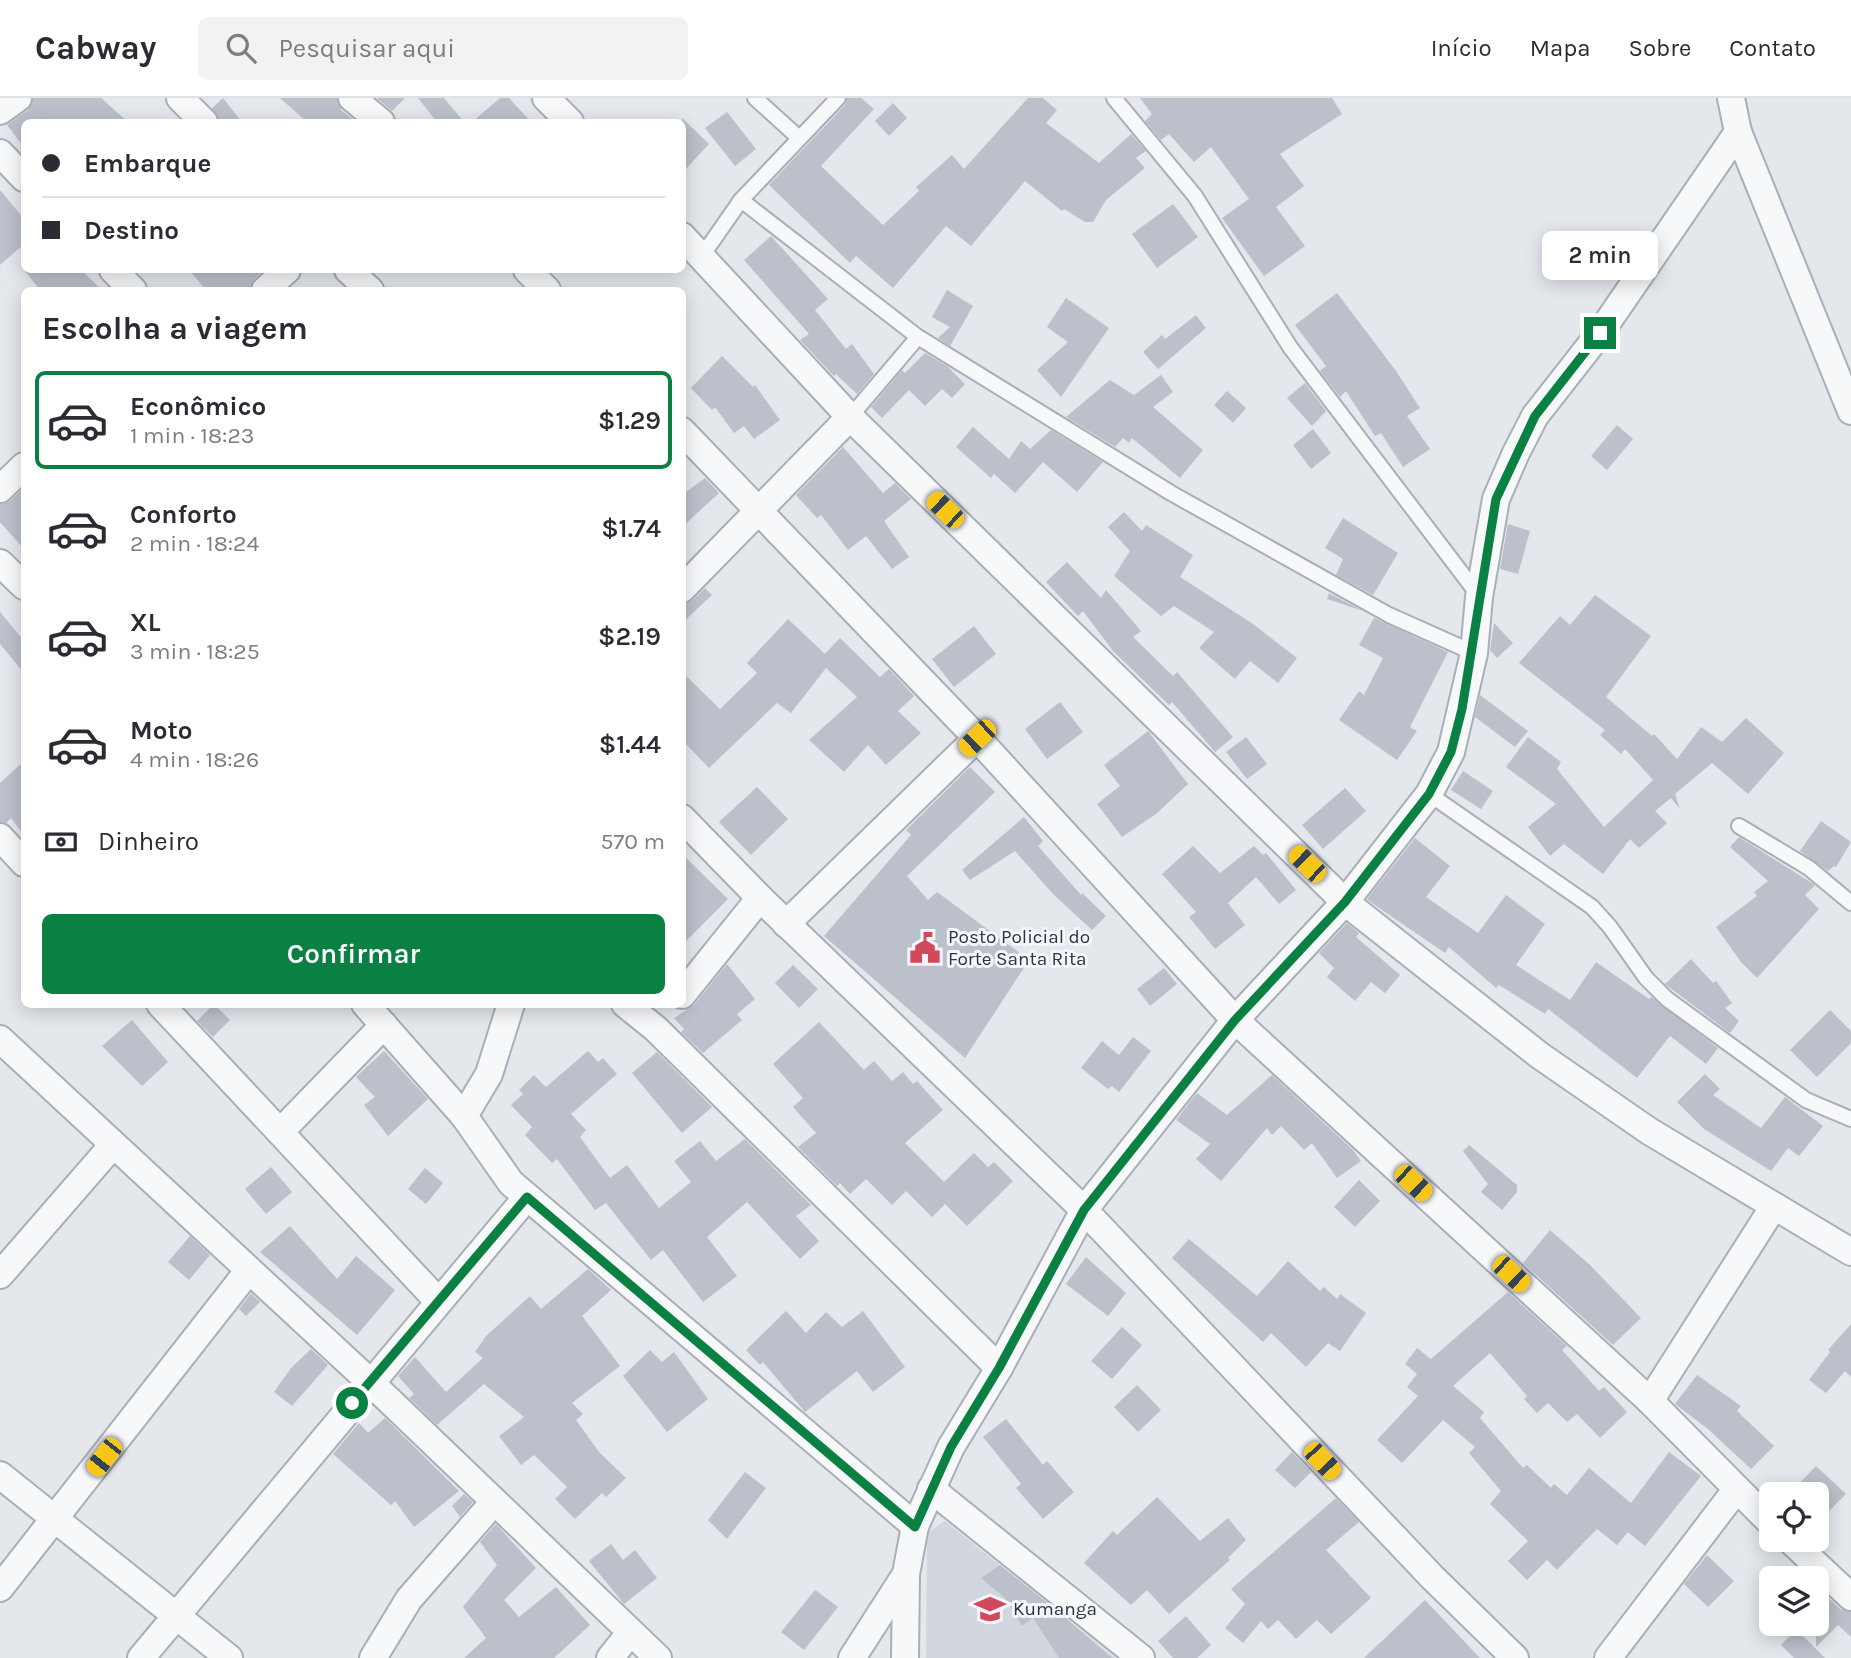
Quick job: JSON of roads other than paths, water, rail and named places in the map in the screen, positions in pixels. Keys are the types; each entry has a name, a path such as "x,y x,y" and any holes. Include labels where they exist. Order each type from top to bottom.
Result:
{"street":[{"path":"0,111 18,98"},
{"path":"180,98 201,119"},
{"path":"352,98 377,119"},
{"path":"546,98 567,119"},
{"path":"1731,98 1738,132 1851,411"},
{"path":"905,1658 906,1574 915,1527 951,1447 999,1368 1084,1210 1235,1020 1345,902 1429,794 1451,752 1474,653 1479,597 1496,499 1535,416 1622,302 1738,132"},
{"path":"0,153 21,175"},
{"path":"686,240 850,417 1345,902 1539,1055 1649,1131 1851,1252"},
{"path":"116,273 130,287"},
{"path":"268,287 284,273"},
{"path":"351,273 367,287"},
{"path":"530,273 544,287"},
{"path":"686,585 850,417"},
{"path":"686,436 977,738 1235,1020 1650,1401 1759,1511"},
{"path":"0,564 21,583"},
{"path":"786,924 977,738"},
{"path":"686,822 786,924 1084,1210 1422,1567 1514,1658"},
{"path":"0,837 21,860"},
{"path":"686,991 761,898"},
{"path":"164,1008 438,1301"},
{"path":"369,1008 464,1116 511,1183 915,1527"},
{"path":"464,1116 489,1074 509,1008"},
{"path":"630,1008 656,1029 999,1368"},
{"path":"656,1029 672,1008"},
{"path":"281,1131 384,1025"},
{"path":"0,1039 112,1146 370,1382 658,1658"},
{"path":"0,1275 112,1146"},
{"path":"141,1658 527,1197"},
{"path":"1650,1401 1774,1206"},
{"path":"0,1588 249,1270"},
{"path":"0,1475 229,1658"},
{"path":"931,1489 1141,1658"},
{"path":"1608,1658 1736,1490"},
{"path":"373,1658 409,1599 494,1502"},
{"path":"1803,1552 1851,1597"},
{"path":"852,1658 906,1574"},
{"path":"610,1658 630,1633"}],"lane":[{"path":"755,98 799,138"},
{"path":"702,256 741,200 838,98"},
{"path":"1114,98 1195,196 1290,347 1479,597"},
{"path":"741,200 918,337 1171,493 1390,615 1474,653"},
{"path":"850,417 918,337"},
{"path":"1429,794 1592,907 1610,927 1646,978 1667,999 1806,1100 1851,1119"},
{"path":"1739,826 1810,868 1851,903"}],"place":[{"name":"Posto Policial do Forte Santa Rita","path":"925,948"},
{"name":"Kumanga","path":"990,1609"}]}
